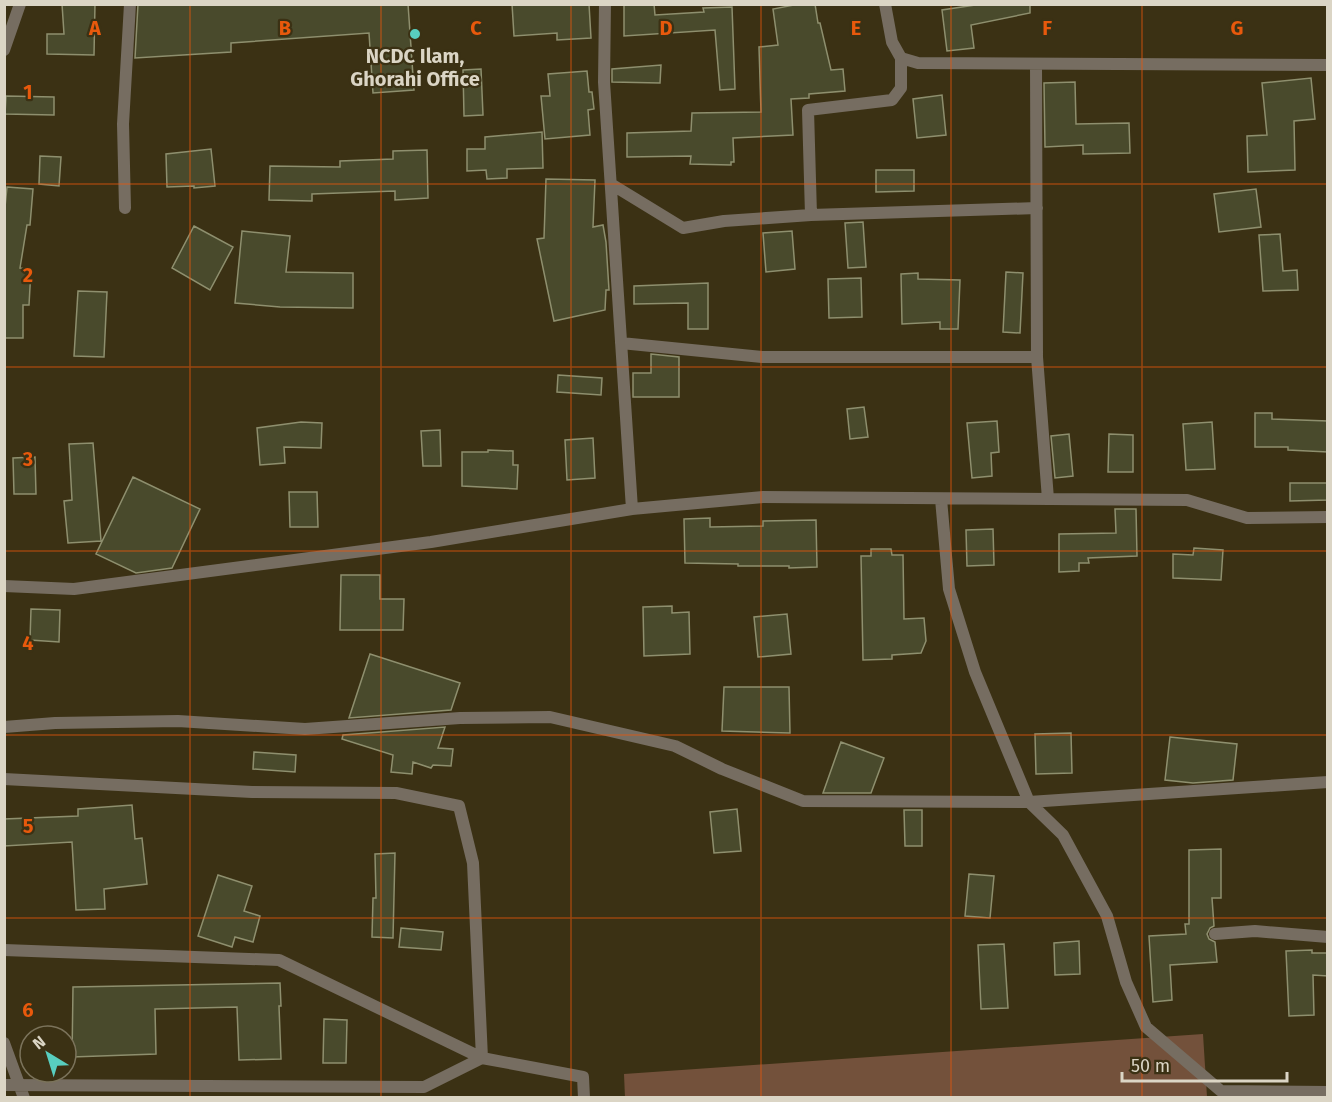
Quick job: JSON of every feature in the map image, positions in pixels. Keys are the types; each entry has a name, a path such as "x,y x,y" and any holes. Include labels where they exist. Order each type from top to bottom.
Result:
{"street":[{"path":"4,50 21,4"},
{"path":"125,208 123,124 130,4"},
{"path":"605,4 604,82 632,508"},
{"path":"811,215 808,110 892,100 901,88 901,58 892,42 885,4"},
{"path":"901,58 918,63 1328,65"},
{"path":"1036,64 1037,357 1048,499"},
{"path":"611,184 684,228 724,221 811,215 1036,208"},
{"path":"621,343 762,357 1037,357"},
{"path":"4,586 74,589 431,542 632,508 763,497 1187,500 1247,518 1328,517"},
{"path":"941,499 949,589 975,672 1029,802 1063,835 1107,916 1126,982 1146,1027 1221,1091 1328,1092"},
{"path":"4,727 55,723 178,722 304,729 460,718 550,717 675,746 722,769 803,801 1029,802 1328,782"},
{"path":"4,779 252,792 396,793 459,806 473,863 482,1058"},
{"path":"1215,934 1255,931 1328,937"},
{"path":"4,950 279,960 482,1058 582,1077 584,1098"},
{"path":"4,1043 18,1081"},
{"path":"4,1085 424,1087 482,1058"},
{"path":"19,1084 24,1098"}],"shaded area":[{"path":"1203,1034 1207,1097 625,1098 624,1074"}],"building":[{"path":"62,4 95,4 94,55 47,54 47,34 64,34"},
{"path":"138,4 408,4 414,90 373,93 369,33 231,43 231,52 135,58"},
{"path":"512,4 589,4 591,38 557,40 557,33 514,36"},
{"path":"624,4 654,4 655,15 704,12 703,8 732,7 735,89 720,90 715,30 624,36"},
{"path":"799,4 815,4 831,70 843,69 845,91 809,94 809,98 791,99 793,135 733,138 734,162 731,162 731,165 690,164 691,156 627,157 627,133 691,131 692,113 761,112 759,47 778,45 773,9"},
{"path":"982,4 1030,4 1030,13 971,25 974,48 947,51 942,10"},
{"path":"661,65 660,83 612,82 612,69"},
{"path":"481,69 483,115 464,116 463,70"},
{"path":"587,71 589,92 592,92 594,109 588,110 590,135 545,139 541,96 550,96 548,74"},
{"path":"1311,78 1315,119 1294,121 1295,170 1248,172 1247,136 1267,135 1262,83"},
{"path":"1075,82 1076,124 1129,123 1130,153 1083,154 1083,145 1045,147 1044,83"},
{"path":"942,95 946,135 917,138 913,99"},
{"path":"6,96 54,97 54,115 5,114"},
{"path":"542,132 543,168 507,169 507,178 487,179 486,170 467,171 467,149 485,149 485,137"},
{"path":"211,149 215,186 167,187 166,154"},
{"path":"427,150 428,198 395,200 395,191 312,194 312,201 269,200 270,166 340,167 340,161 393,159 393,151"},
{"path":"40,156 61,157 59,186 39,184"},
{"path":"876,170 914,170 914,191 876,192"},
{"path":"546,179 595,180 593,227 603,225 606,242 609,290 606,290 605,310 554,321 537,239 544,238"},
{"path":"7,187 33,189 30,225 27,225 20,268 31,269 29,305 23,305 23,338 4,338 4,217"},
{"path":"1256,189 1261,227 1219,232 1214,194"},
{"path":"863,222 866,267 848,268 845,223"},
{"path":"194,226 233,247 210,290 172,268"},
{"path":"242,231 290,236 286,272 353,273 353,308 280,307 235,303"},
{"path":"792,231 795,269 766,272 763,233"},
{"path":"1280,234 1283,271 1297,270 1298,290 1263,291 1259,235"},
{"path":"1006,272 1023,273 1020,333 1003,332"},
{"path":"918,273 918,279 960,280 958,329 940,329 940,322 902,324 901,274"},
{"path":"861,278 862,317 829,318 828,279"},
{"path":"708,283 708,329 688,329 688,303 634,304 634,286"},
{"path":"78,291 107,292 104,357 74,356"},
{"path":"651,354 679,357 679,397 633,397 633,373 651,373"},
{"path":"558,375 602,378 601,395 557,392"},
{"path":"864,407 868,437 850,439 847,409"},
{"path":"1255,413 1272,413 1272,419 1328,421 1328,452 1288,450 1288,447 1255,447"},
{"path":"997,421 999,452 991,453 992,476 972,478 967,423"},
{"path":"301,422 322,423 321,448 284,447 285,463 260,465 257,428"},
{"path":"1212,422 1215,469 1186,470 1183,424"},
{"path":"440,430 441,466 423,466 421,431"},
{"path":"1069,434 1073,476 1055,478 1051,436"},
{"path":"1109,434 1133,435 1133,472 1108,472"},
{"path":"593,438 595,478 567,480 565,440"},
{"path":"93,443 101,541 68,543 64,501 72,500 69,444"},
{"path":"488,450 513,451 513,465 518,465 517,489 462,486 462,452 488,452"},
{"path":"35,457 36,494 14,494 13,458"},
{"path":"133,477 200,509 172,568 136,573 96,554"},
{"path":"1290,483 1328,483 1328,500 1290,501"},
{"path":"289,492 317,492 318,527 290,527"},
{"path":"1115,509 1136,509 1137,556 1088,558 1089,563 1079,563 1079,571 1059,572 1059,534 1116,533"},
{"path":"710,518 710,527 763,526 763,521 816,520 817,567 789,568 789,566 685,563 684,519"},
{"path":"993,529 994,565 967,566 966,530"},
{"path":"1194,548 1223,550 1221,580 1173,578 1173,554 1193,555"},
{"path":"871,549 891,549 892,555 903,555 904,619 924,618 926,641 921,653 892,655 892,659 863,660 861,556 871,556"},
{"path":"341,575 380,575 380,599 404,599 403,630 340,630"},
{"path":"672,606 672,613 689,612 690,654 644,656 643,607"},
{"path":"31,609 60,610 59,642 30,640"},
{"path":"787,614 791,654 758,657 754,617"},
{"path":"370,654 460,683 451,710 349,718"},
{"path":"724,687 789,687 790,733 722,731"},
{"path":"445,727 438,748 453,749 451,766 433,765 431,768 413,762 412,774 391,772 393,755 342,739 343,735"},
{"path":"1071,733 1072,773 1036,774 1035,734"},
{"path":"1170,737 1237,744 1233,780 1193,783 1165,780"},
{"path":"841,742 884,758 871,793 823,793"},
{"path":"254,752 296,755 295,772 253,769"},
{"path":"132,805 135,839 142,838 147,884 104,889 105,909 76,910 72,842 4,846 4,819 78,816 78,809"},
{"path":"737,809 741,851 714,853 710,812"},
{"path":"904,810 922,810 922,846 905,846"},
{"path":"1221,849 1221,898 1212,898 1214,926 1207,934 1209,939 1215,942 1217,962 1170,965 1172,1000 1153,1002 1149,936 1186,934 1185,924 1189,924 1189,850"},
{"path":"395,853 393,938 372,937 373,898 376,898 375,854"},
{"path":"969,874 994,876 990,918 965,916"},
{"path":"218,875 252,886 244,911 260,916 253,942 235,937 232,947 198,936"},
{"path":"401,928 443,932 441,950 399,947"},
{"path":"1079,941 1080,974 1055,975 1054,943"},
{"path":"1004,944 1008,1008 981,1009 978,945"},
{"path":"1312,950 1312,953 1328,953 1328,976 1313,975 1314,1015 1289,1016 1286,951"},
{"path":"280,983 281,1059 239,1060 237,1007 155,1009 156,1054 78,1057 78,1024 72,1024 73,987"},
{"path":"324,1019 347,1020 346,1063 323,1063"}],"place":[{"name":"NCDC Ilam, Ghorahi Office","path":"415,34"}]}
